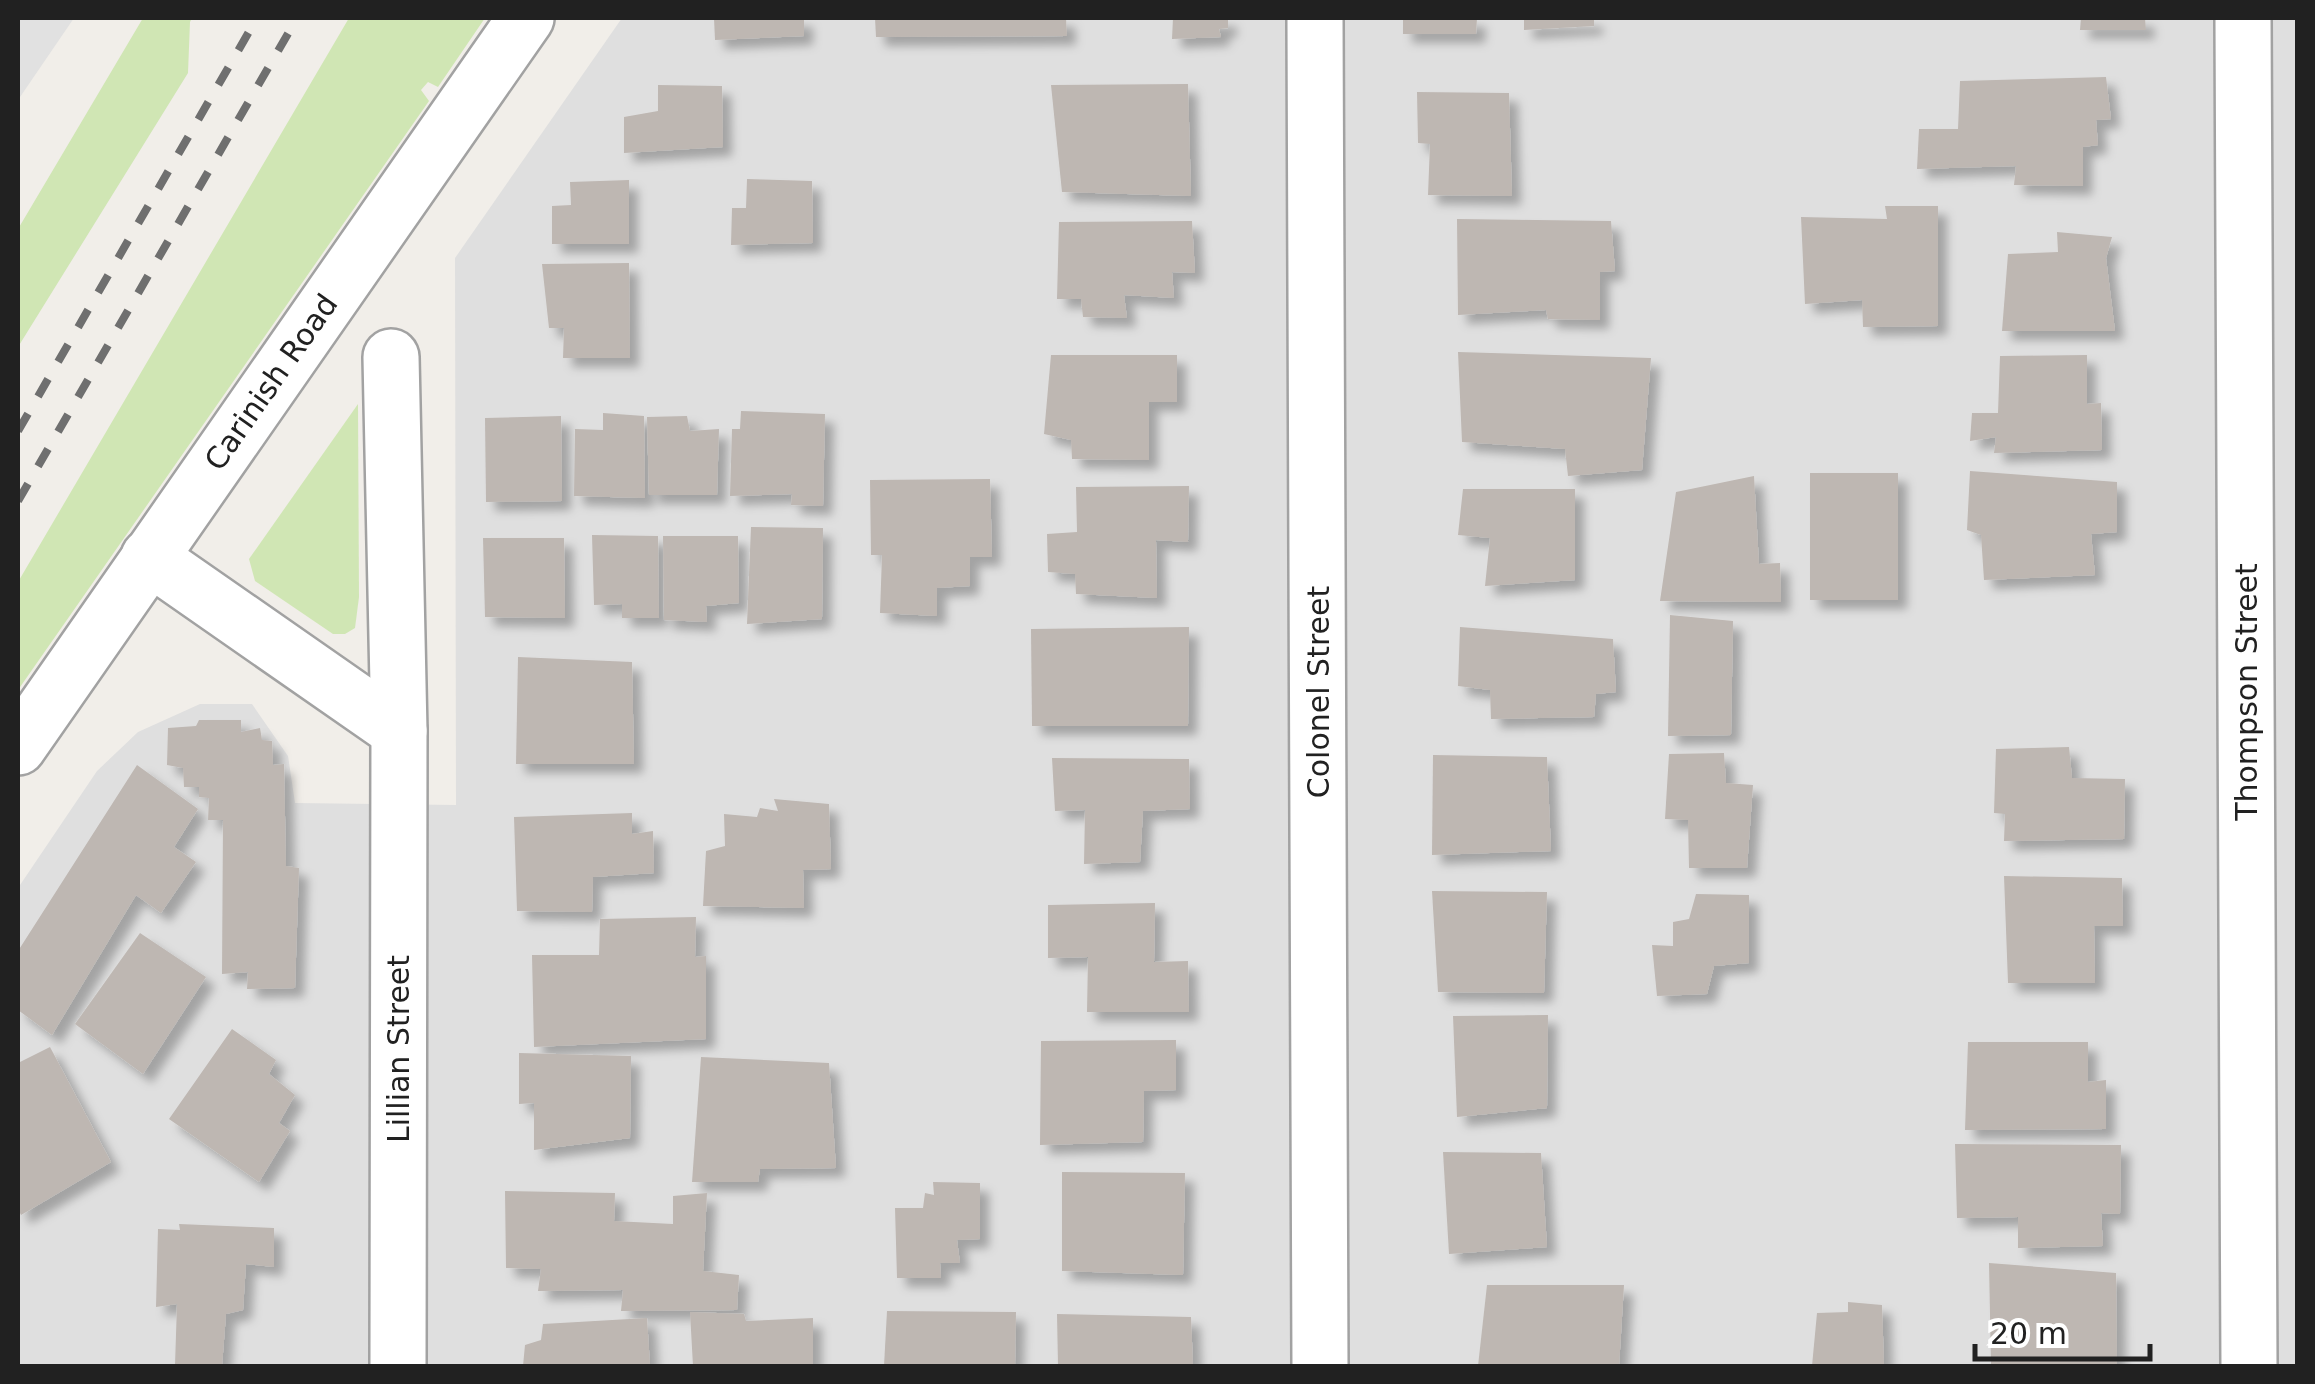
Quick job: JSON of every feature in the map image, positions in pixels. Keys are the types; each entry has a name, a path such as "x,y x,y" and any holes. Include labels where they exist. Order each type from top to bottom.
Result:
{"street":[{"name":"Carinish Road","path":"18,747 526,18"},
{"name":"Colonel Street","path":"1315,18 1320,1366"},
{"name":"Thompson Street","path":"2244,18 2248,1366"},
{"name":"Lillian Street","path":"392,357 399,731 398,1366"},
{"path":"149,557 399,731"}],"shaded area":[{"path":"18,18 74,18 18,100"},
{"path":"622,18 2297,18 2297,1366 18,1366 18,888 97,771 138,732 200,704 252,704 288,756 295,803 456,805 455,258"}],"green space":[{"path":"143,18 192,18 188,73 18,347 18,229"},
{"path":"349,18 485,18 438,87 428,82 421,90 429,101 18,690 18,582"},
{"path":"358,404 359,597 355,628 345,634 333,634 255,581 249,559"}],"building":[{"path":"714,18 804,18 804,36 715,40"},
{"path":"875,18 1066,18 1067,36 876,37"},
{"path":"1173,18 1228,18 1228,28 1219,29 1221,37 1172,39"},
{"path":"1403,18 1477,18 1476,34 1403,34"},
{"path":"1524,18 1594,18 1594,26 1524,30"},
{"path":"2081,18 2145,18 2146,30 2080,30"},
{"path":"2106,77 2111,119 2096,120 2098,145 2083,147 2083,186 2014,185 2016,166 1917,169 1919,129 1958,129 1960,81"},
{"path":"1188,84 1191,196 1062,192 1051,85"},
{"path":"658,85 722,86 723,147 624,153 624,117 658,111"},
{"path":"1417,92 1509,93 1512,196 1428,195 1430,144 1418,143"},
{"path":"747,179 812,181 813,243 731,245 732,208 746,208"},
{"path":"629,180 629,244 552,244 552,206 571,205 570,182"},
{"path":"1885,206 1938,206 1938,326 1863,327 1862,300 1805,304 1801,217 1887,219"},
{"path":"1457,219 1611,221 1615,271 1600,272 1600,320 1548,319 1546,310 1458,315"},
{"path":"1192,221 1195,273 1172,272 1174,298 1124,295 1127,318 1083,317 1081,299 1057,299 1059,222"},
{"path":"2057,232 2112,237 2106,258 2115,331 2002,331 2008,254 2058,252"},
{"path":"629,263 630,358 563,358 564,328 549,328 542,264"},
{"path":"1458,352 1651,358 1642,470 1568,476 1565,449 1462,442"},
{"path":"1051,355 1177,355 1177,402 1149,402 1149,460 1072,459 1071,440 1044,434"},
{"path":"2087,355 2087,404 2101,403 2102,450 1994,453 1996,437 1970,441 1972,413 1998,413 2000,356"},
{"path":"741,411 825,414 823,506 791,505 792,494 730,496 732,429 740,429"},
{"path":"603,413 644,416 645,498 574,496 575,429 603,430"},
{"path":"561,416 562,501 486,502 485,418"},
{"path":"687,416 690,431 719,429 717,495 649,495 647,417"},
{"path":"1970,471 2117,482 2117,532 2091,534 2095,575 1984,580 1981,535 1967,530"},
{"path":"1810,473 1898,473 1898,600 1810,600"},
{"path":"1754,476 1759,564 1780,563 1781,602 1660,601 1676,492"},
{"path":"990,479 992,557 970,557 970,586 937,588 937,616 880,613 882,555 871,555 870,480"},
{"path":"1189,486 1188,542 1156,540 1157,598 1076,594 1075,574 1048,572 1047,534 1077,532 1076,487"},
{"path":"1463,489 1575,489 1575,580 1485,586 1490,538 1458,535"},
{"path":"751,527 823,528 822,619 747,624"},
{"path":"592,535 658,536 659,618 622,618 622,604 594,605"},
{"path":"663,536 738,536 739,603 706,606 707,622 664,620"},
{"path":"483,538 564,538 565,618 485,617"},
{"path":"1670,615 1733,621 1731,735 1668,736"},
{"path":"1189,627 1188,726 1032,726 1031,629"},
{"path":"1460,627 1613,639 1616,692 1596,694 1594,717 1491,719 1490,690 1458,686"},
{"path":"518,657 632,662 634,764 516,764"},
{"path":"199,720 241,720 241,732 260,728 262,740 272,741 273,765 284,764 286,866 299,868 295,988 247,989 248,972 222,974 223,820 208,820 209,798 199,797 199,787 184,787 183,768 167,765 168,728 196,726"},
{"path":"2069,747 2072,778 2125,779 2124,839 2004,841 2005,814 1994,813 1996,749"},
{"path":"1724,753 1726,783 1753,785 1747,868 1689,868 1688,820 1665,819 1669,754"},
{"path":"1433,755 1547,757 1551,851 1432,855"},
{"path":"1052,758 1189,759 1190,809 1143,811 1140,862 1084,864 1085,810 1055,811"},
{"path":"137,765 198,809 174,847 196,862 161,913 136,895 52,1035 18,1010 18,951"},
{"path":"774,799 829,804 831,869 803,870 804,908 703,906 706,851 725,846 724,814 757,817 760,808 778,811"},
{"path":"632,813 632,834 653,831 654,873 593,877 592,912 517,911 514,817"},
{"path":"2004,876 2122,878 2123,926 2094,926 2095,983 2008,983"},
{"path":"1432,891 1547,892 1544,993 1438,992"},
{"path":"1696,894 1749,895 1749,963 1714,966 1707,994 1657,996 1652,945 1673,946 1673,922 1689,919"},
{"path":"1155,903 1154,962 1188,961 1189,1012 1087,1012 1088,957 1048,958 1048,905"},
{"path":"696,917 695,957 706,956 706,1039 534,1047 532,955 599,955 600,919"},
{"path":"140,933 206,977 143,1074 75,1024"},
{"path":"1548,1015 1547,1108 1457,1117 1453,1016"},
{"path":"232,1029 276,1060 269,1074 295,1095 279,1123 290,1131 259,1182 169,1119"},
{"path":"1176,1040 1176,1090 1144,1091 1143,1142 1040,1145 1041,1041"},
{"path":"1968,1042 2088,1042 2088,1082 2106,1080 2106,1129 1965,1130"},
{"path":"50,1047 111,1162 21,1215 18,1063"},
{"path":"519,1053 631,1056 630,1138 534,1150 534,1103 519,1104"},
{"path":"701,1057 829,1063 836,1168 760,1169 758,1182 692,1182"},
{"path":"1955,1144 2121,1145 2120,1214 2101,1213 2103,1246 2018,1248 2018,1217 1957,1218"},
{"path":"1443,1152 1541,1153 1547,1247 1449,1254"},
{"path":"1062,1172 1185,1173 1183,1275 1062,1271"},
{"path":"933,1182 980,1183 980,1239 957,1240 960,1263 940,1263 941,1278 897,1278 895,1208 923,1208 925,1193 934,1195"},
{"path":"505,1191 615,1193 614,1221 673,1224 673,1196 707,1193 703,1271 739,1275 737,1310 621,1311 623,1290 538,1291 541,1269 506,1268"},
{"path":"179,1224 274,1228 274,1267 246,1264 243,1310 226,1314 222,1366 175,1365 177,1304 156,1307 158,1229 180,1230"},
{"path":"1989,1263 2116,1273 2117,1366 1991,1366"},
{"path":"1487,1285 1624,1285 1619,1366 1478,1366"},
{"path":"1848,1302 1882,1305 1884,1366 1812,1366 1817,1313 1848,1312"},
{"path":"887,1311 1016,1312 1015,1366 884,1366"},
{"path":"690,1312 744,1314 746,1321 813,1318 813,1366 693,1366"},
{"path":"1057,1314 1191,1317 1193,1366 1058,1366"},
{"path":"647,1318 650,1366 523,1366 525,1345 541,1340 543,1324"}],"railway":[{"path":"18,431 257,18"},
{"path":"18,501 297,18"}]}
